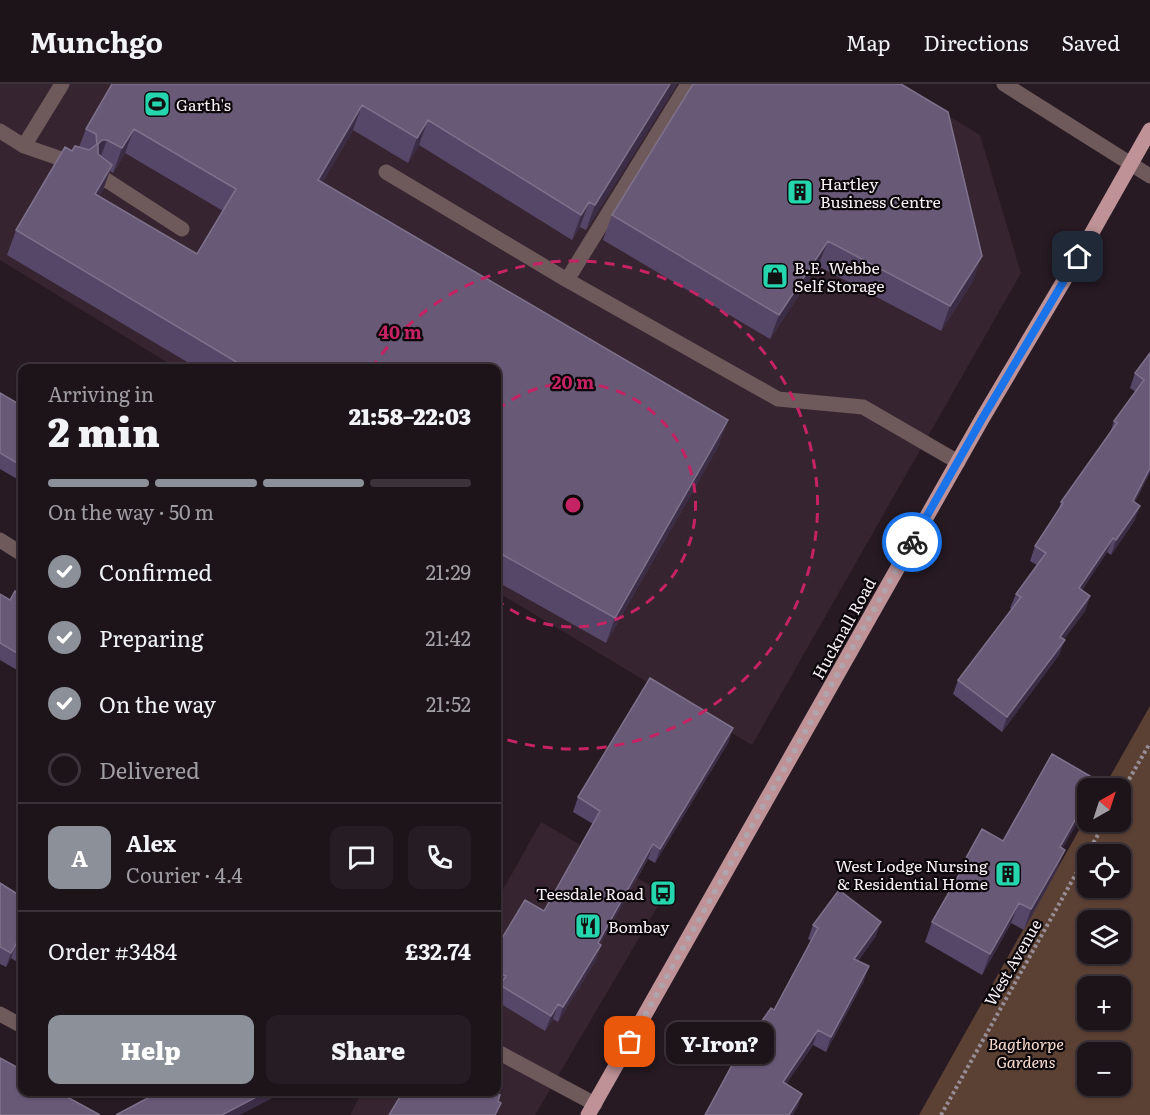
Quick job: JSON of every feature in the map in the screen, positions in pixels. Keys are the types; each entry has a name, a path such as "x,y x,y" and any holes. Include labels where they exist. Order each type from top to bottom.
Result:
{"main road":[{"name":"Hucknall Road","path":"592,1109 958,462 1150,130"}],"street":[{"path":"24,146 62,84"},
{"path":"567,280 688,84"},
{"path":"1004,84 1150,176"},
{"path":"0,131 24,146 79,165"},
{"path":"386,172 567,280 778,399 863,407 958,462"},
{"path":"97,174 182,229"},
{"path":"0,540 18,551"},
{"path":"0,1014 18,1024"},
{"path":"501,1054 592,1109"}],"path":[{"path":"1130,778 1150,743"},
{"name":"West Avenue","path":"941,1115 1099,832"}],"shaded area":[{"path":"0,84 896,84 980,135 1021,273 752,745 501,594 501,364 170,364 0,260"},
{"path":"541,822 665,894 535,1115 350,1115 360,1096 501,1096 501,893"}],"green space":[{"name":"Bagthorpe Gardens","path":"1150,706 1150,1115 919,1115 1078,832 1131,832 1131,778 1109,778"}],"building":[{"path":"112,84 670,84 595,205 589,202 581,215 428,120 417,138 362,105 318,180 728,420 615,618 501,554 501,364 240,364 16,230 65,147 72,151 75,146 89,150 97,144 96,134 86,129","holes":["134,129 236,189 197,254 95,194 112,165 98,154 98,144 102,140 107,140 122,148"]},
{"name":"Hartley Business Centre","path":"693,84 901,84 948,112 982,256 950,306 828,241 779,315 612,215"},
{"path":"1150,353 1150,468 1133,501 1140,506 1116,540 1113,538 1079,588 1090,596 1060,637 1065,640 1007,717 958,680 1021,597 1016,594 1046,553 1035,546 1063,503 1061,502 1117,423 1114,421 1144,380 1135,373"},
{"path":"0,393 18,404 18,464 0,453"},
{"path":"15,591 18,593 18,654 0,643 0,594 10,600"},
{"path":"650,678 733,728 660,849 653,844 598,943 601,945 563,1007 558,1004 551,1016 501,986 506,976 501,974 501,940 525,900 544,911 600,811 578,797"},
{"name":"West Lodge Nursing & Residential Home","path":"1052,754 1094,778 1077,778 1077,817 1060,847 1065,850 1031,909 1019,903 990,954 932,922 968,859 966,858 982,829 1003,841"},
{"path":"0,883 18,894 18,945 16,944 11,953 0,947"},
{"path":"839,890 881,922 854,959 869,966 831,1037 818,1030 783,1082 802,1094 789,1115 705,1115 737,1056 771,1008 774,1010 818,928 813,925"},
{"path":"0,1058 18,1068 18,1096 65,1096 100,1115 0,1115"},
{"path":"152,1096 258,1096 222,1115 116,1115"},
{"path":"401,1096 500,1096 498,1101 501,1103 495,1115 389,1115"}],"way so far":[{"path":"630,1042 912,542"}],"place":[{"name":"Garth's","path":"157,104"},
{"name":"Hartley Business Centre","path":"800,192"},
{"name":"B.E. Webbe Self Storage","path":"775,276"},
{"name":"West Lodge Nursing & Residential Home","path":"1008,874"},
{"name":"Teesdale Road","path":"663,893"},
{"name":"Bombay","path":"588,926"},
{"name":"Y-Iron?","path":"630,1042"}],"route":[{"path":"912,542 1078,257"}]}
